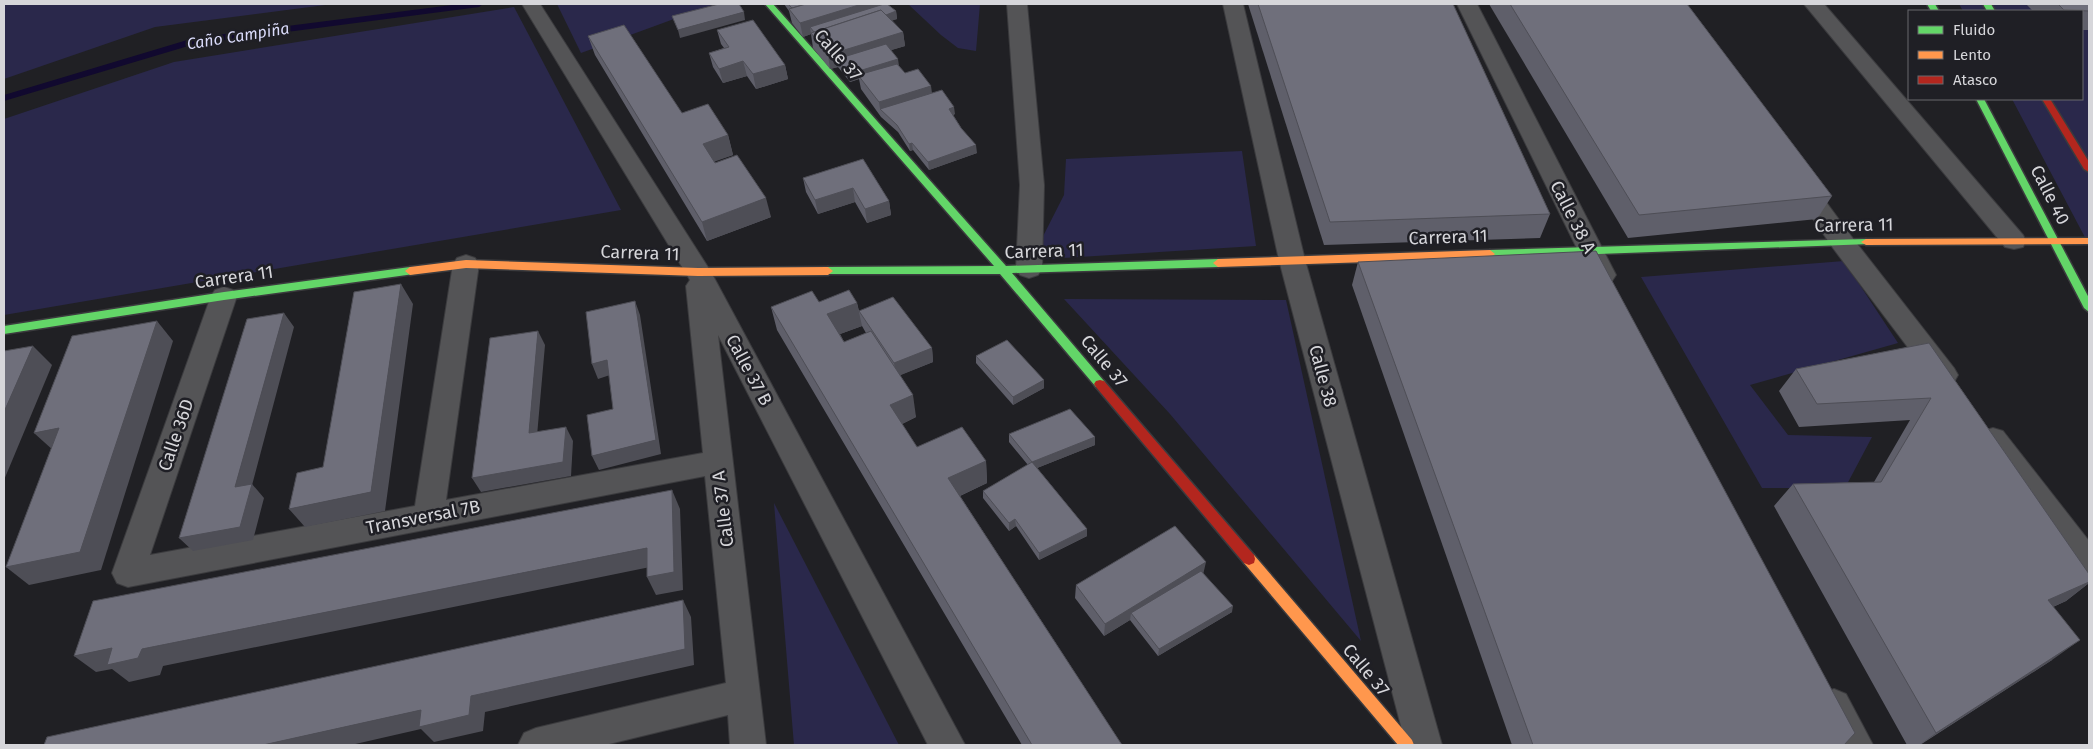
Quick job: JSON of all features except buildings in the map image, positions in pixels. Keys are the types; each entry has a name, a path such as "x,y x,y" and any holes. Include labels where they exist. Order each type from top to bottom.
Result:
{"street":[{"name":"Calle 37","path":"770,4 1003,270 1407,745"},
{"path":"1016,4 1032,185 1029,269"},
{"name":"Calle 38","path":"1232,4 1292,260 1424,745"},
{"name":"Calle 38 A","path":"1467,4 1589,250 1613,294"},
{"path":"1814,4 2014,241"},
{"name":"Calle 37 B","path":"531,5 698,272 947,745"},
{"name":"Calle 40","path":"1981,100 2089,308"},
{"path":"2047,100 2089,169"},
{"path":"1786,162 1842,242 1956,391"},
{"name":"Carrera 11","path":"4,330 224,296 466,264 698,272 1003,270 1842,242 2089,241"},
{"path":"429,516 466,264"},
{"name":"Calle 37 A","path":"698,272 748,745"},
{"name":"Calle 36D","path":"128,573 224,296"},
{"path":"1981,423 2089,564"},
{"name":"Transversal 7B","path":"128,573 718,462"},
{"path":"1823,684 1855,745"},
{"path":"536,745 744,695"}],"shaded area":[{"path":"4,4 333,4 155,27 4,79"},
{"path":"557,4 715,4 581,53"},
{"path":"908,4 980,4 976,51 958,48"},
{"path":"1959,4 2089,4 2089,245 2013,100 2083,100 2083,10 1962,10"},
{"path":"514,7 621,210 4,315 4,119 174,62"},
{"path":"1242,151 1256,246 1031,260 1064,195 1066,159"},
{"path":"1844,261 1898,343 1750,385 1788,435 1872,437 1845,488 1762,488 1641,277"},
{"path":"1064,299 1286,300 1361,641 1170,414"},
{"path":"774,503 899,745 794,745"}],"waterway":[{"name":"Caño Campiña","path":"4,98 194,41 479,4"}],"traffic: fast":[{"path":"769,4 1003,270 1100,384"},
{"path":"1931,4 1934,10"},
{"path":"1987,4 1990,10"},
{"path":"1981,100 2089,308"},
{"path":"1490,254 1866,242"},
{"path":"828,271 1003,270 1218,263"},
{"path":"4,330 224,296 410,271"}],"traffic: slow":[{"path":"1866,242 2089,241"},
{"path":"1218,263 1490,254"},
{"path":"410,271 466,264 698,272 828,271"},
{"path":"1249,559 1407,745"}],"traffic: jam":[{"path":"2047,100 2089,169"},
{"path":"1100,384 1249,559"}]}
